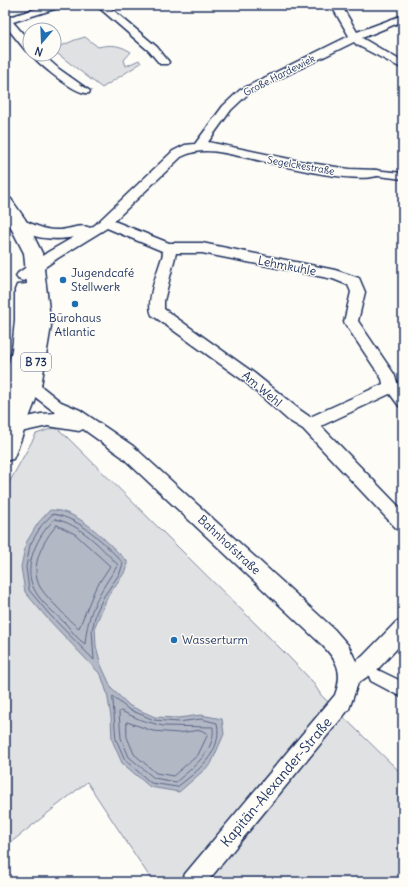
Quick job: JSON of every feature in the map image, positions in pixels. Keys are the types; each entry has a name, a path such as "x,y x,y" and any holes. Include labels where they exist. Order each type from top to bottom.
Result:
{"main road":[{"name":"B 73","path":"5,203 12,226 29,264 41,326 31,386 5,452"},
{"name":"B 73","path":"5,408 12,390 25,327 29,264"}],"street":[{"path":"22,39 6,20 58,5"},
{"path":"101,5 153,49 164,62"},
{"path":"336,5 358,40 403,66"},
{"name":"Große Hardewiek","path":"199,146 227,108 239,96 257,85 297,65 358,40 403,18"},
{"path":"45,62 55,71 85,91"},
{"path":"29,264 53,255 92,234 106,223 176,154 189,148 199,146"},
{"name":"Segelckestraße","path":"199,146 217,148 304,166 349,173 403,176"},
{"path":"12,226 50,235 70,234 106,223"},
{"name":"Lehmkuhle","path":"106,223 168,248 202,248 335,275 354,282 358,292 351,322 389,378 391,387 403,403"},
{"name":"Am Wehl","path":"168,248 170,254 157,301 158,311 243,372 294,415 309,424 403,523"},
{"name":"Bahnhofstraße","path":"31,386 56,406 127,451 342,651 349,664 350,677"},
{"path":"309,424 391,387"},
{"name":"Bahnhofstraße","path":"16,426 43,419 54,418 90,427"},
{"path":"350,677 370,663 403,629"},
{"path":"376,676 403,691"},
{"name":"Kapitän-Alexander-Straße","path":"193,882 342,702 350,677"}],"shaded area":[{"path":"85,37 98,47 115,46 123,48 131,52 124,60 126,66 139,60 141,63 102,88 62,57 62,46"},
{"path":"53,428 58,429 68,438 290,658 312,681 321,695 403,775 403,882 153,882 87,782 5,847 5,490 36,434"}],"water":[{"path":"50,510 61,511 82,521 101,536 127,561 127,569 108,596 95,626 96,646 101,665 112,689 130,706 155,717 178,718 201,715 222,719 224,734 211,764 179,792 150,787 122,763 112,740 111,717 107,693 101,675 46,617 25,592 21,567 26,543 38,523"}],"place":[{"name":"Jugendcafé Stellwerk","path":"63,280"},
{"name":"Bürohaus Atlantic","path":"75,304"},
{"name":"Wasserturm","path":"174,640"}]}
